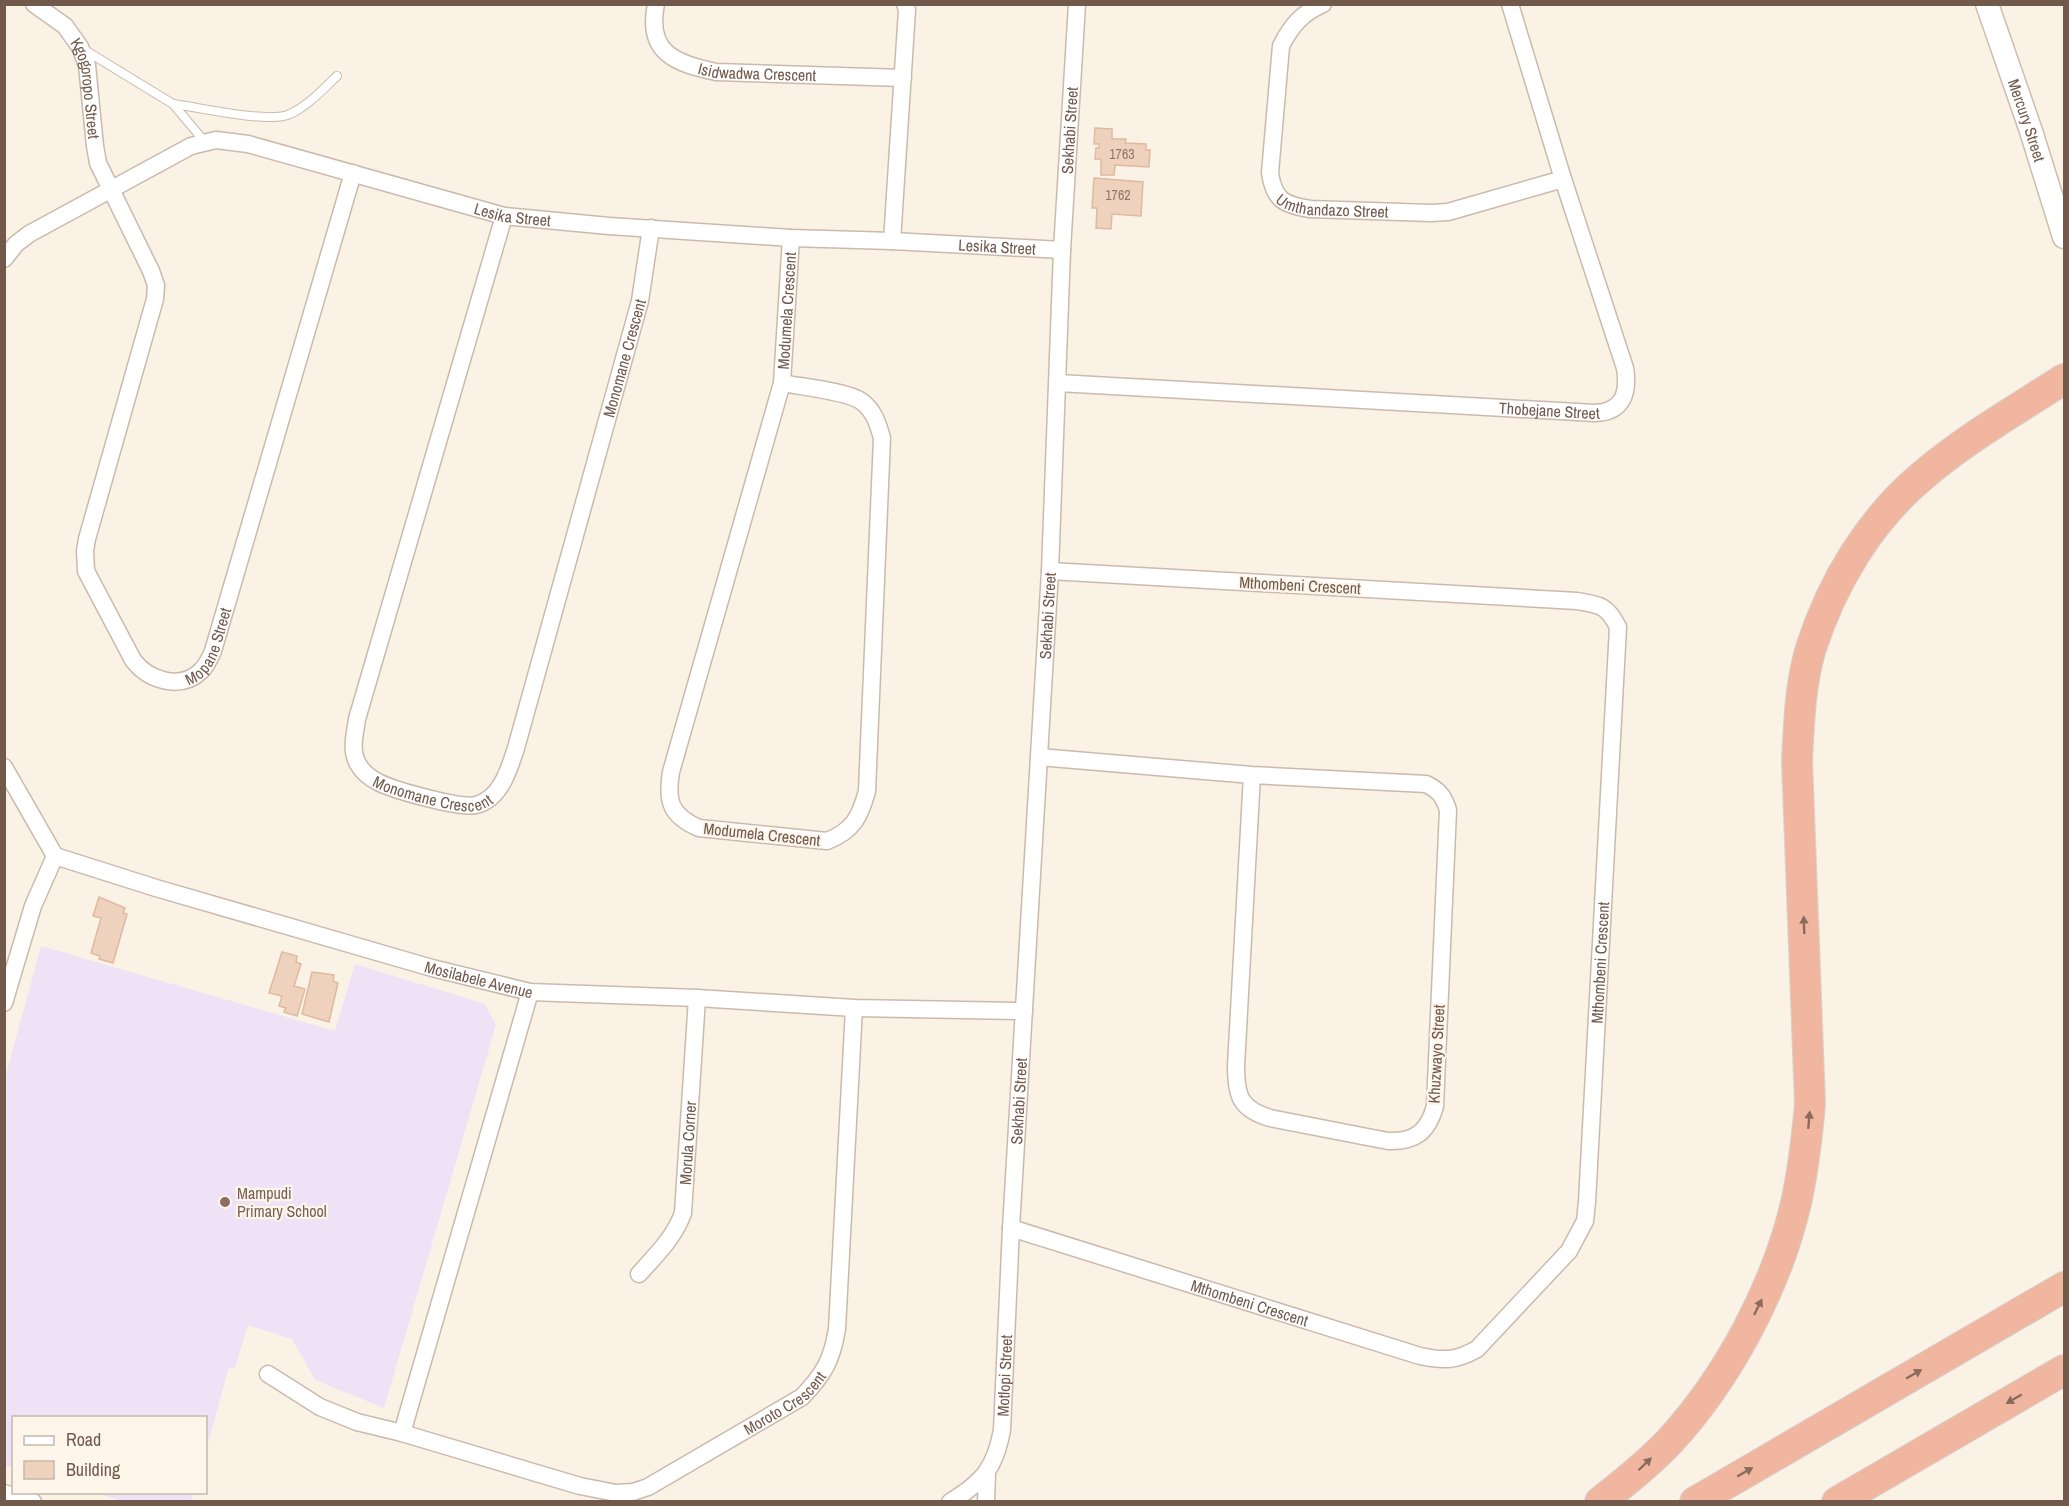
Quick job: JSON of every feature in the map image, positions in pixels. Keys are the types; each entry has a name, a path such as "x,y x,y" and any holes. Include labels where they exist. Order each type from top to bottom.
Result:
{"highway":[{"path":"1600,1502 1629,1480 1669,1442 1711,1389 1740,1343 1765,1293 1795,1205 1806,1151 1810,1104 1797,761 1799,718 1811,648 1836,589 1869,533 1894,503 1920,477 1953,451 2064,379"},
{"path":"1695,1502 2064,1287"},
{"path":"1837,1502 2064,1370"}],"main road":[{"name":"Mercury Street","path":"1987,4 2064,237"}],"street":[{"name":"Kgogoropo Street","path":"34,4 65,26 80,47 87,65 98,162 111,190"},
{"name":"Isidwadwa Crescent","path":"656,4 653,22 656,39 663,52 681,62 699,68 716,72 903,78"},
{"path":"892,240 907,10 905,4"},
{"name":"Sekhabi Street","path":"1011,1228 1050,571 1062,250 1077,4"},
{"name":"Umthandazo Street","path":"1323,4 1298,20 1281,45 1270,173 1272,187 1276,195 1284,202 1310,209 1448,212 1563,179"},
{"name":"Thobejane Street","path":"1058,383 1607,413 1618,406 1628,383 1625,368 1563,179 1510,4"},
{"name":"Lesika Street","path":"4,259 16,244 29,234 191,146 223,140 248,144 504,216 791,238 892,240 1062,250"},
{"name":"Mopane Street","path":"111,190 151,271 156,285 155,299 87,539 84,562 86,571 139,668 157,679 179,682 199,673 213,651 353,173"},
{"name":"Monomane Crescent","path":"504,216 357,719 354,741 354,755 359,766 377,782 458,805 476,805 490,798 502,785 516,748 640,301 651,228"},
{"name":"Modumela Crescent","path":"782,383 850,396 862,402 875,417 882,438 867,792 862,812 852,825 841,836 827,841 699,828 685,822 676,814 670,802 668,790 671,772 782,383 791,238"},
{"name":"Mthombeni Crescent","path":"1011,1228 1420,1356 1451,1360 1464,1357 1477,1349 1569,1251 1585,1221 1587,1202 1618,627 1613,616 1604,606 1577,601 1050,571"},
{"name":"Khuzwayo Street","path":"1039,757 1252,775 1426,784 1437,789 1444,798 1448,810 1435,1106 1426,1127 1403,1142 1270,1118 1257,1114 1245,1106 1238,1095 1236,1066 1252,775"},
{"path":"4,766 55,856 33,906 4,1003"},
{"name":"Mosilabele Avenue","path":"55,856 409,962 530,992 697,998 854,1008 1023,1011"},
{"path":"402,1433 530,992"},
{"name":"Morula Corner","path":"639,1274 670,1240 683,1214 697,998"},
{"name":"Moroto Crescent","path":"268,1374 320,1407 357,1422 402,1433 580,1486 616,1493 633,1492 664,1478 802,1396 818,1380 829,1364 837,1329 854,1008"},
{"name":"Motlopi Street","path":"950,1502 971,1489 987,1473 997,1453 1002,1430 1011,1228"},
{"path":"986,1502 987,1473"},
{"path":"4,1493 33,1502"}],"lane":[{"path":"80,47 174,104 205,142"},
{"path":"174,104 269,117 288,115 309,102 337,76"}],"shaded area":[{"name":"Mampudi Primary School","path":"41,946 335,1031 355,964 485,1004 496,1025 384,1408 315,1380 292,1339 248,1325 235,1368 229,1367 207,1447 207,1416 12,1416 12,1468 5,1465 5,1078"},
{"path":"99,1494 193,1494 191,1501 126,1502"}],"building":[{"path":"1095,128 1112,129 1112,139 1126,139 1125,143 1146,144 1146,150 1150,150 1149,167 1115,165 1114,175 1101,175 1101,159 1095,159 1096,148 1099,148 1099,144 1094,144"},
{"path":"1094,178 1143,182 1141,216 1112,214 1111,229 1096,228 1097,208 1092,208"},
{"path":"99,897 125,908 123,913 127,914 113,963 99,959 100,956 91,953 101,918 93,916"},
{"path":"282,952 297,956 296,962 301,964 294,986 305,989 297,1016 284,1012 286,1008 279,1006 282,996 269,993"},
{"path":"312,972 334,975 333,981 338,983 329,1022 302,1014"}],"place":[{"name":"Mampudi Primary School","path":"225,1202"}]}
